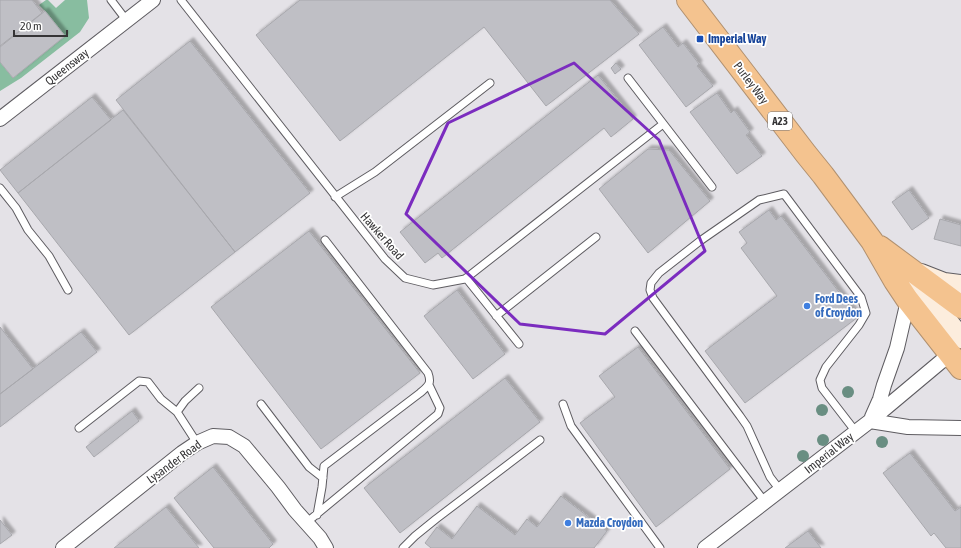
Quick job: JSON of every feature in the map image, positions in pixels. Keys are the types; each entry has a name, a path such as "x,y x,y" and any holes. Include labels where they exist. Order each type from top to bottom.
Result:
{"highway":[{"name":"Purley Way","path":"688,0 872,241 907,299 958,351"},
{"name":"Purley Way","path":"872,241 961,307"}],"street":[{"name":"Queensway","path":"0,119 153,0"},
{"path":"910,270 944,283 961,285"},
{"path":"910,270 927,296 958,351"},
{"path":"907,299 897,348 880,399 870,421 908,427 961,428"},
{"name":"Imperial Way","path":"705,548 856,432 958,351"},
{"name":"Lysander Road","path":"63,548 182,453 197,443 212,436 229,437 244,446 278,486 295,510 311,519 326,548"}],"lane":[{"path":"111,0 127,21"},
{"name":"Hawker Road","path":"181,0 384,259 405,278 433,285 465,280 662,124"},
{"path":"628,78 712,187"},
{"path":"335,197 375,172 490,83"},
{"path":"0,188 16,208 28,230 49,256 68,290"},
{"path":"780,490 770,476 747,426 653,298 650,290 651,283 659,273 700,241 758,200 784,194 861,297 866,313 859,325 826,367 820,380 822,388 856,432"},
{"path":"496,316 596,237"},
{"path":"311,519 438,414 440,408 429,385 430,379 428,373 325,240"},
{"path":"466,278 519,344"},
{"path":"635,330 765,502"},
{"path":"79,428 139,381 148,382 161,399 177,412 197,443"},
{"path":"311,519 323,478 324,466 429,385"},
{"path":"177,412 185,401 199,388"},
{"path":"260,404 309,467 323,478"},
{"path":"563,404 571,426 660,548"},
{"path":"403,548 436,519 540,440"}],"highlighted area":[{"path":"574,63 659,140 705,251 605,334 520,324 406,214 448,123"}],"green space":[{"path":"48,0 56,8 65,0 87,0 89,18 80,32 21,78 0,91 0,62 13,78 65,36 39,5"}],"building":[{"path":"0,0 32,0 42,13 0,46"},
{"path":"300,0 610,0 639,34 546,106 484,27 340,141 256,35"},
{"path":"45,11 65,36 13,78 0,62 0,47"},
{"path":"663,27 678,47 683,43 699,64 697,66 713,86 686,107 639,45"},
{"path":"190,41 310,193 235,252 116,100"},
{"path":"616,63 621,69 615,74 611,68"},
{"path":"598,75 633,119 611,137 604,128 442,258 438,253 425,263 400,232"},
{"path":"717,93 731,113 734,110 750,132 746,135 762,156 737,174 690,112"},
{"path":"92,97 111,120 18,193 0,170"},
{"path":"123,110 235,252 129,335 18,193"},
{"path":"648,149 669,150 710,201 648,253 599,189"},
{"path":"909,190 929,218 912,230 892,202"},
{"name":"Ford Dees of Croydon","path":"769,210 776,220 781,216 858,317 745,403 705,351 777,296 741,248 747,243 739,232"},
{"path":"940,219 961,225 961,246 934,239"},
{"path":"309,231 420,373 321,449 211,307"},
{"path":"457,290 505,354 473,379 424,316"},
{"path":"0,327 33,369 0,394"},
{"path":"81,332 97,352 0,427 0,394"},
{"path":"638,347 730,469 656,527 580,423 615,397 599,376"},
{"path":"505,378 540,422 400,533 364,488"},
{"path":"132,411 139,421 94,457 86,447"},
{"path":"910,453 955,511 961,507 961,548 946,548 934,533 931,536 883,473"},
{"path":"213,467 273,544 269,548 214,548 174,498"},
{"name":"Mazda Croydon","path":"561,496 607,531 594,548 431,548 425,543 437,527 452,539 477,506 515,535 527,519 537,527"},
{"path":"166,507 199,548 114,548"},
{"path":"0,520 12,535 0,544"},
{"path":"808,531 821,548 785,548"}],"place":[{"name":"Imperial Way","path":"700,39"},
{"name":"Ford Dees of Croydon","path":"807,306"},
{"name":"Mazda Croydon","path":"568,523"}]}
